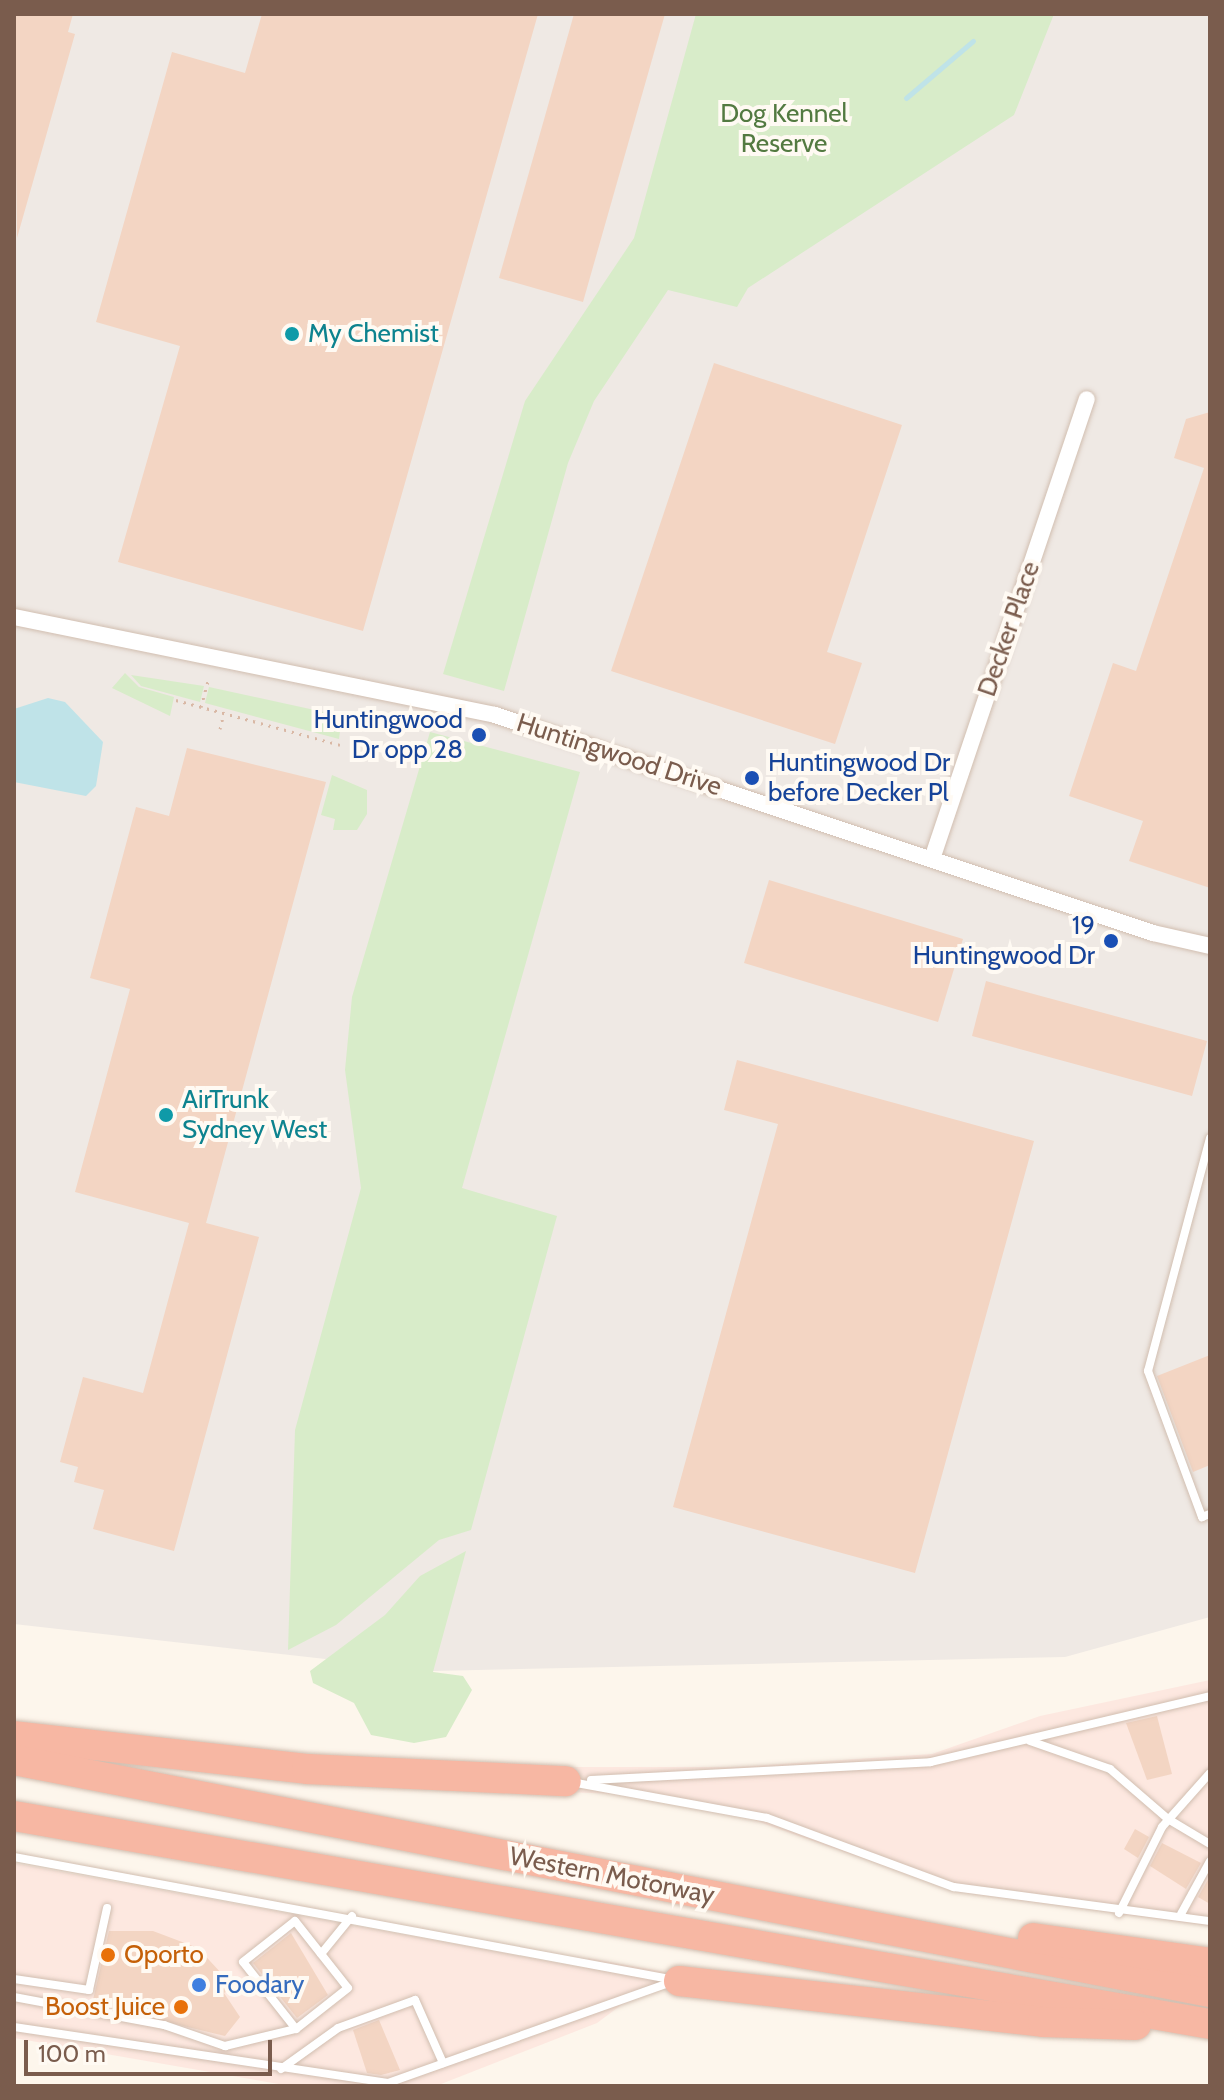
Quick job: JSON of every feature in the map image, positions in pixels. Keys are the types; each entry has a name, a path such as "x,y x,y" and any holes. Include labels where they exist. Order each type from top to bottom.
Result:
{"highway":[{"path":"14,1736 307,1769 566,1781"},
{"name":"Western Motorway","path":"14,1760 1210,1992"},
{"name":"Western Motorway","path":"14,1816 1210,2026"},
{"path":"824,1918 950,1926 1210,1963"},
{"path":"679,1981 1043,2022 1210,2026"}],"street":[{"name":"Decker Place","path":"932,859 1087,399"},
{"name":"Huntingwood Drive","path":"14,617 457,705 1210,946"}],"lane":[{"path":"1210,1138 1148,1371 1202,1517 1210,1514"},
{"path":"566,1781 886,1767 1024,1740 1210,1696"},
{"path":"1024,1740 1110,1769 1168,1819 1210,1844"},
{"path":"1119,1913 1168,1819 1210,1773"},
{"path":"566,1781 767,1818 954,1887 1119,1913 1181,1914 1210,1921"},
{"path":"14,1857 352,1916 679,1981"},
{"path":"1181,1914 1210,1861"},
{"path":"14,1979 89,1990 107,1908"},
{"path":"321,1954 352,1916"},
{"path":"14,1997 164,2025 225,2046 296,2029 348,1988 295,1921 243,1962 296,2029"},
{"path":"14,2027 388,2083 679,1981"},
{"path":"281,2069 338,2028 415,2000 443,2063"}],"path":[{"path":"201,707 208,681"},
{"path":"176,700 340,745"},
{"path":"220,729 224,713"}],"shaded area":[{"path":"14,14 1210,14 1210,1617 1065,1657 433,1671 14,1624"},
{"path":"1210,1680 1210,1926 958,1892 751,1819 617,1794 565,1792 566,1767 737,1767 932,1754 1040,1716"},
{"path":"14,1863 586,1968 588,1958 682,1975 632,1997 597,2023 436,2086 290,2086 14,2038"}],"green space":[{"name":"Dog Kennel Reserve","path":"696,14 1054,14 1014,115 748,288 737,307 668,290 594,401 568,463 504,691 443,674 525,401 634,238"},
{"path":"125,673 139,687 174,697 170,716 112,688"},
{"path":"131,675 204,686 200,702 141,686"},
{"path":"209,687 342,716 339,739 205,703"},
{"path":"430,732 580,772 462,1188 557,1216 471,1530 439,1540 336,1625 288,1650 295,1430 361,1188 345,1070 352,997"},
{"path":"332,775 367,790 367,814 357,830 333,830 335,819 321,815"},
{"path":"466,1551 433,1672 463,1676 472,1690 446,1737 414,1743 371,1735 354,1703 313,1683 310,1671 385,1615 420,1576"}],"water":[{"path":"48,698 65,702 103,742 96,786 86,796 14,782 14,709"}],"building":[{"path":"14,14 73,14 68,32 75,34 17,238"},
{"name":"My Chemist","path":"262,14 538,14 363,631 118,562 180,346 96,322 172,52 245,73"},
{"path":"574,14 665,14 583,302 499,278"},
{"path":"714,363 902,425 827,652 862,663 835,744 611,671"},
{"path":"1210,412 1210,888 1129,861 1143,821 1069,796 1113,663 1136,671 1204,468 1174,458 1186,419"},
{"name":"AirTrunk Sydney West","path":"187,748 326,782 206,1223 259,1237 174,1551 93,1529 104,1490 74,1482 78,1467 60,1462 83,1377 143,1393 189,1223 75,1192 130,989 90,978 136,807 169,816"},
{"path":"769,880 963,939 938,1022 744,963"},
{"path":"986,981 1207,1041 1192,1096 972,1036"},
{"path":"737,1060 1034,1141 915,1573 673,1507 778,1124 724,1110"},
{"path":"1210,1355 1210,1465 1193,1472 1157,1376"},
{"path":"1157,1716 1172,1774 1147,1780 1126,1723"},
{"path":"1135,1829 1149,1837 1138,1858 1124,1849"},
{"path":"1162,1843 1201,1863 1186,1889 1150,1866"},
{"path":"1210,1876 1210,1904 1198,1897"},
{"path":"109,1931 153,1931 198,1948 234,1987 224,1993 240,2017 225,2036 92,2004"},
{"path":"291,1933 328,1995 297,2018 253,1963"},
{"path":"379,2020 400,2070 381,2075 367,2073 353,2030"}],"waterway":[{"path":"906,98 973,41"}],"place":[{"name":"My Chemist","path":"292,334"},
{"name":"Huntingwood Dr opp 28","path":"479,735"},
{"name":"Huntingwood Dr before Decker Pl","path":"752,778"},
{"name":"19 Huntingwood Dr","path":"1111,941"},
{"name":"AirTrunk Sydney West","path":"166,1115"},
{"name":"Oporto","path":"108,1955"},
{"name":"Foodary","path":"199,1985"},
{"name":"Boost Juice","path":"181,2007"}]}
